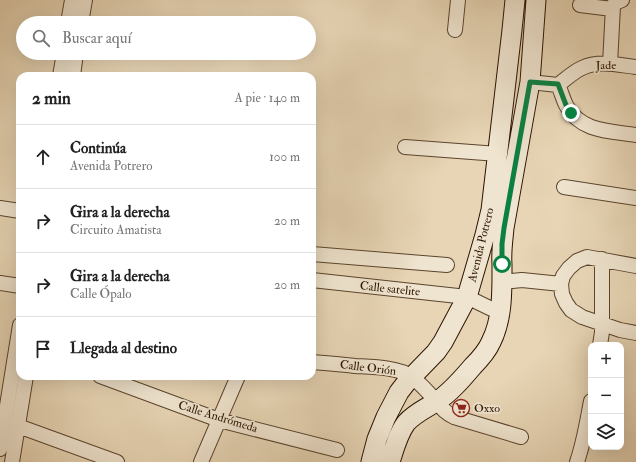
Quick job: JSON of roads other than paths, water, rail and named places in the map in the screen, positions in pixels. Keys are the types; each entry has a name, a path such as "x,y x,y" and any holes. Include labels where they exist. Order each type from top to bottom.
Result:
{"street":[{"path":"71,16 77,0"},
{"path":"77,0 80,16"},
{"path":"455,30 458,0"},
{"name":"Avenida Potrero","path":"371,462 377,439 386,417 402,387 436,352 451,330 467,297 488,223 498,154 515,0"},
{"name":"Avenida Potrero","path":"390,462 399,436 406,423 412,416 437,402 458,384 487,350 496,330 500,313 504,228 530,82 536,0"},
{"path":"580,5 617,4 610,64"},
{"path":"61,72 63,60"},
{"path":"73,72 75,60"},
{"name":"Jade","path":"558,84 574,72 592,64 603,63 636,67"},
{"path":"530,82 558,84 566,105 571,113 577,120 588,126 595,129 636,135"},
{"path":"405,147 498,154"},
{"path":"564,187 636,198"},
{"path":"0,208 16,210"},
{"path":"316,254 447,265"},
{"path":"636,266 587,257 577,261 569,268 563,276 561,284 562,294 571,310 582,317 620,330 636,333"},
{"path":"600,342 602,324 602,260"},
{"name":"Calle satelite","path":"316,280 467,297 500,313"},
{"path":"502,282 522,280 561,284"},
{"path":"0,283 16,285"},
{"path":"0,449 16,350"},
{"name":"Calle Orión","path":"316,362 375,368 403,373 412,377 444,411 454,418 521,437"},
{"path":"12,462 25,380"},
{"name":"Calle Andrómeda","path":"111,380 220,420 338,450"},
{"path":"201,462 236,380"},
{"path":"577,462 584,439 589,414"},
{"path":"18,426 117,462"}],"place":[{"name":"Oxxo","path":"461,408"}]}
